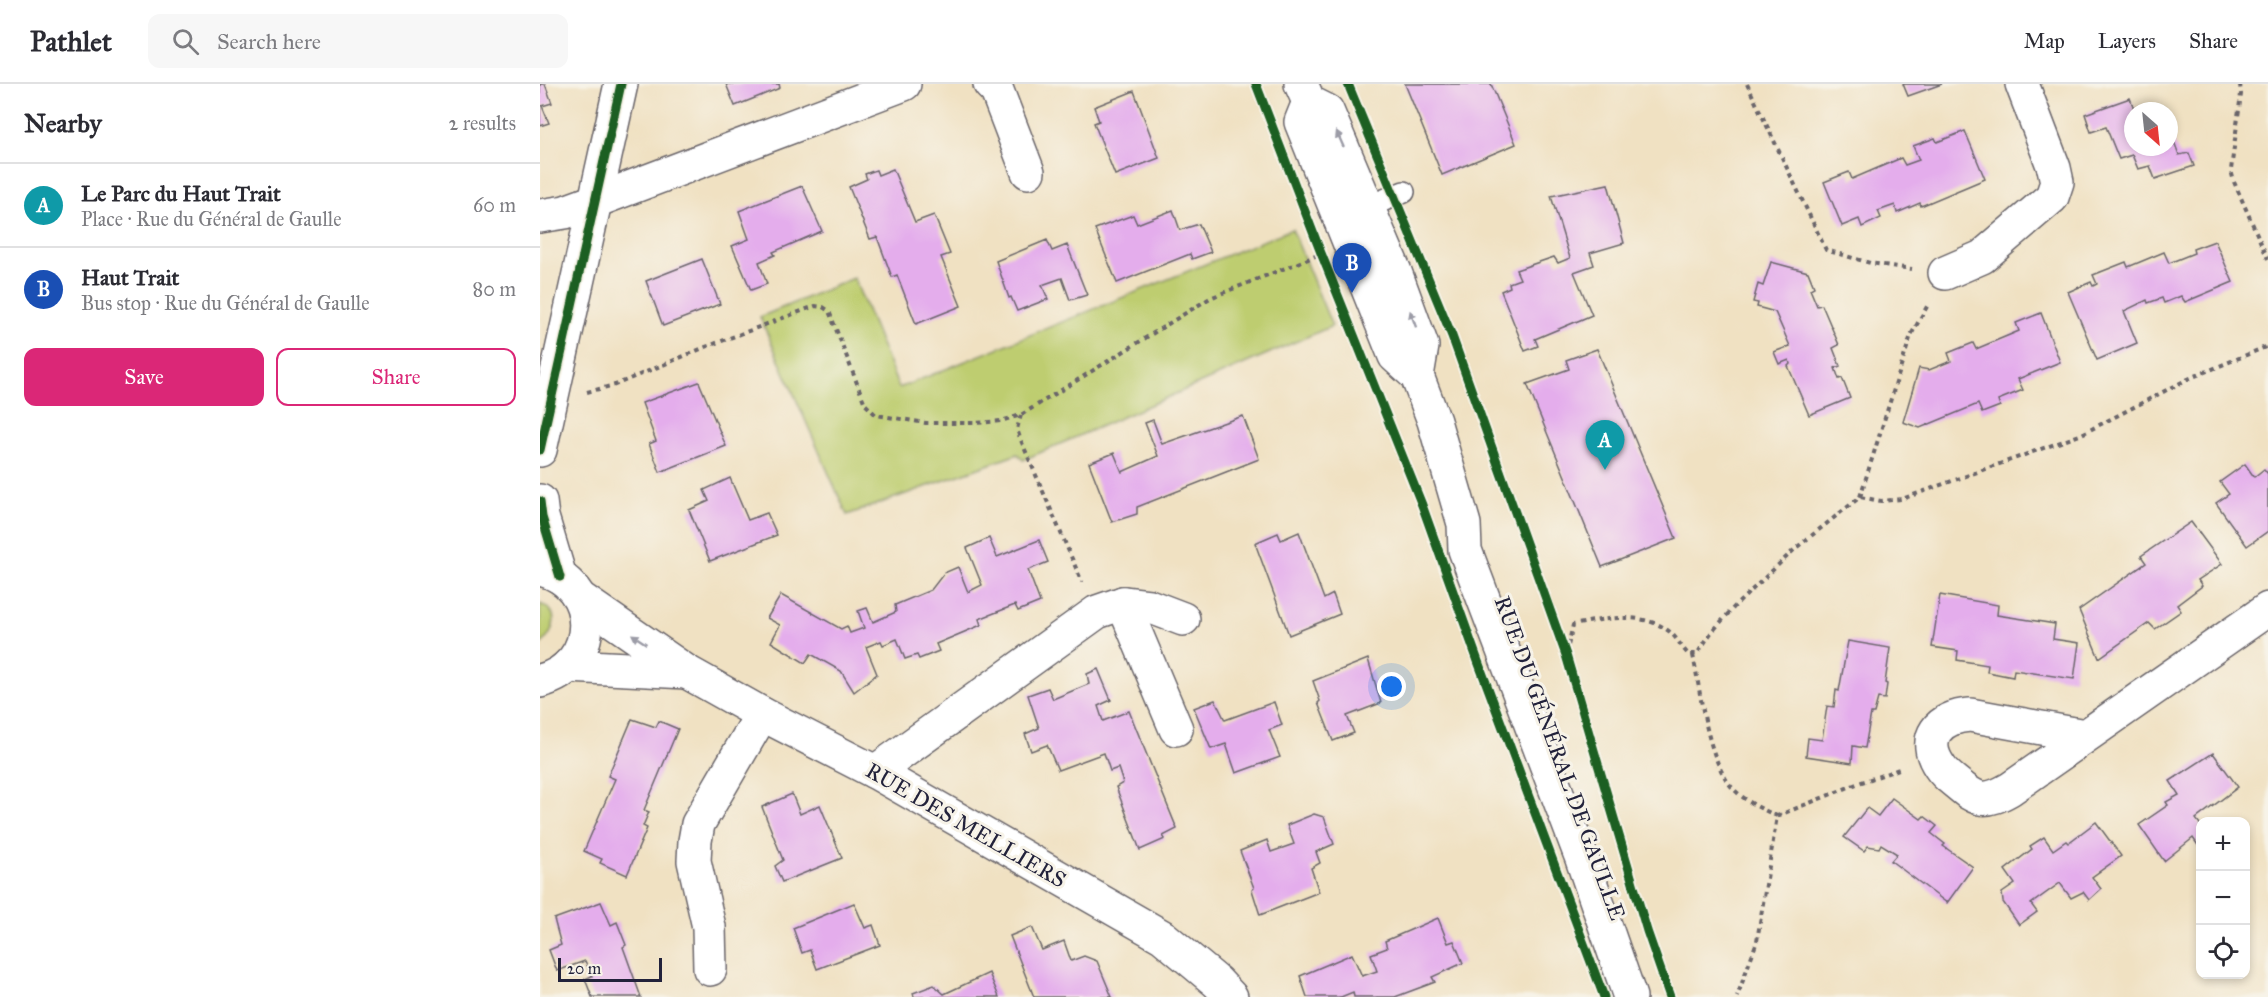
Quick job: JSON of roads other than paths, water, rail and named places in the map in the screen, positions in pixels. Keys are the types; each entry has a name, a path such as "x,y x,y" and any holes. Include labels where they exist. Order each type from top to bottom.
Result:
{"street":[{"path":"540,450 621,84"},
{"path":"540,216 565,212 904,84"},
{"path":"990,84 997,91 1028,172"},
{"path":"1945,273 1982,256 2052,197 2057,182 2054,168 2022,84"},
{"name":"RUE DU GÉNÉRAL DE GAULLE","path":"1305,93 1327,111 1354,212 1422,346 1417,376 1434,421 1464,524 1465,550 1578,849 1630,997"},
{"path":"540,501 542,517 560,581 584,610 585,634 582,646 568,666 557,674 540,681"},
{"name":"RUE DU GÉNÉRAL DE GAULLE","path":"1464,524 1481,545 1593,844 1647,997"},
{"name":"RUE DES MELLIERS","path":"560,581 687,672 762,714 875,772 1163,937 1217,982 1231,997"},
{"path":"875,772 1110,607 1149,606 1183,619"},
{"path":"1110,607 1176,729"},
{"path":"2085,736 1970,715 1945,720 1935,729 1932,748 1934,757 1946,775 1970,794 1979,798 1989,798 2010,789 2268,609"},
{"name":"RUE DES MELLIERS","path":"568,666 687,672"},
{"path":"710,969 709,927 694,861 698,824 762,714"}],"lane":[{"path":"1354,212 1404,192"}],"place":[{"name":"Haut Trait","path":"1352,293"},
{"name":"Le Parc du Haut Trait","path":"1605,470"}]}
